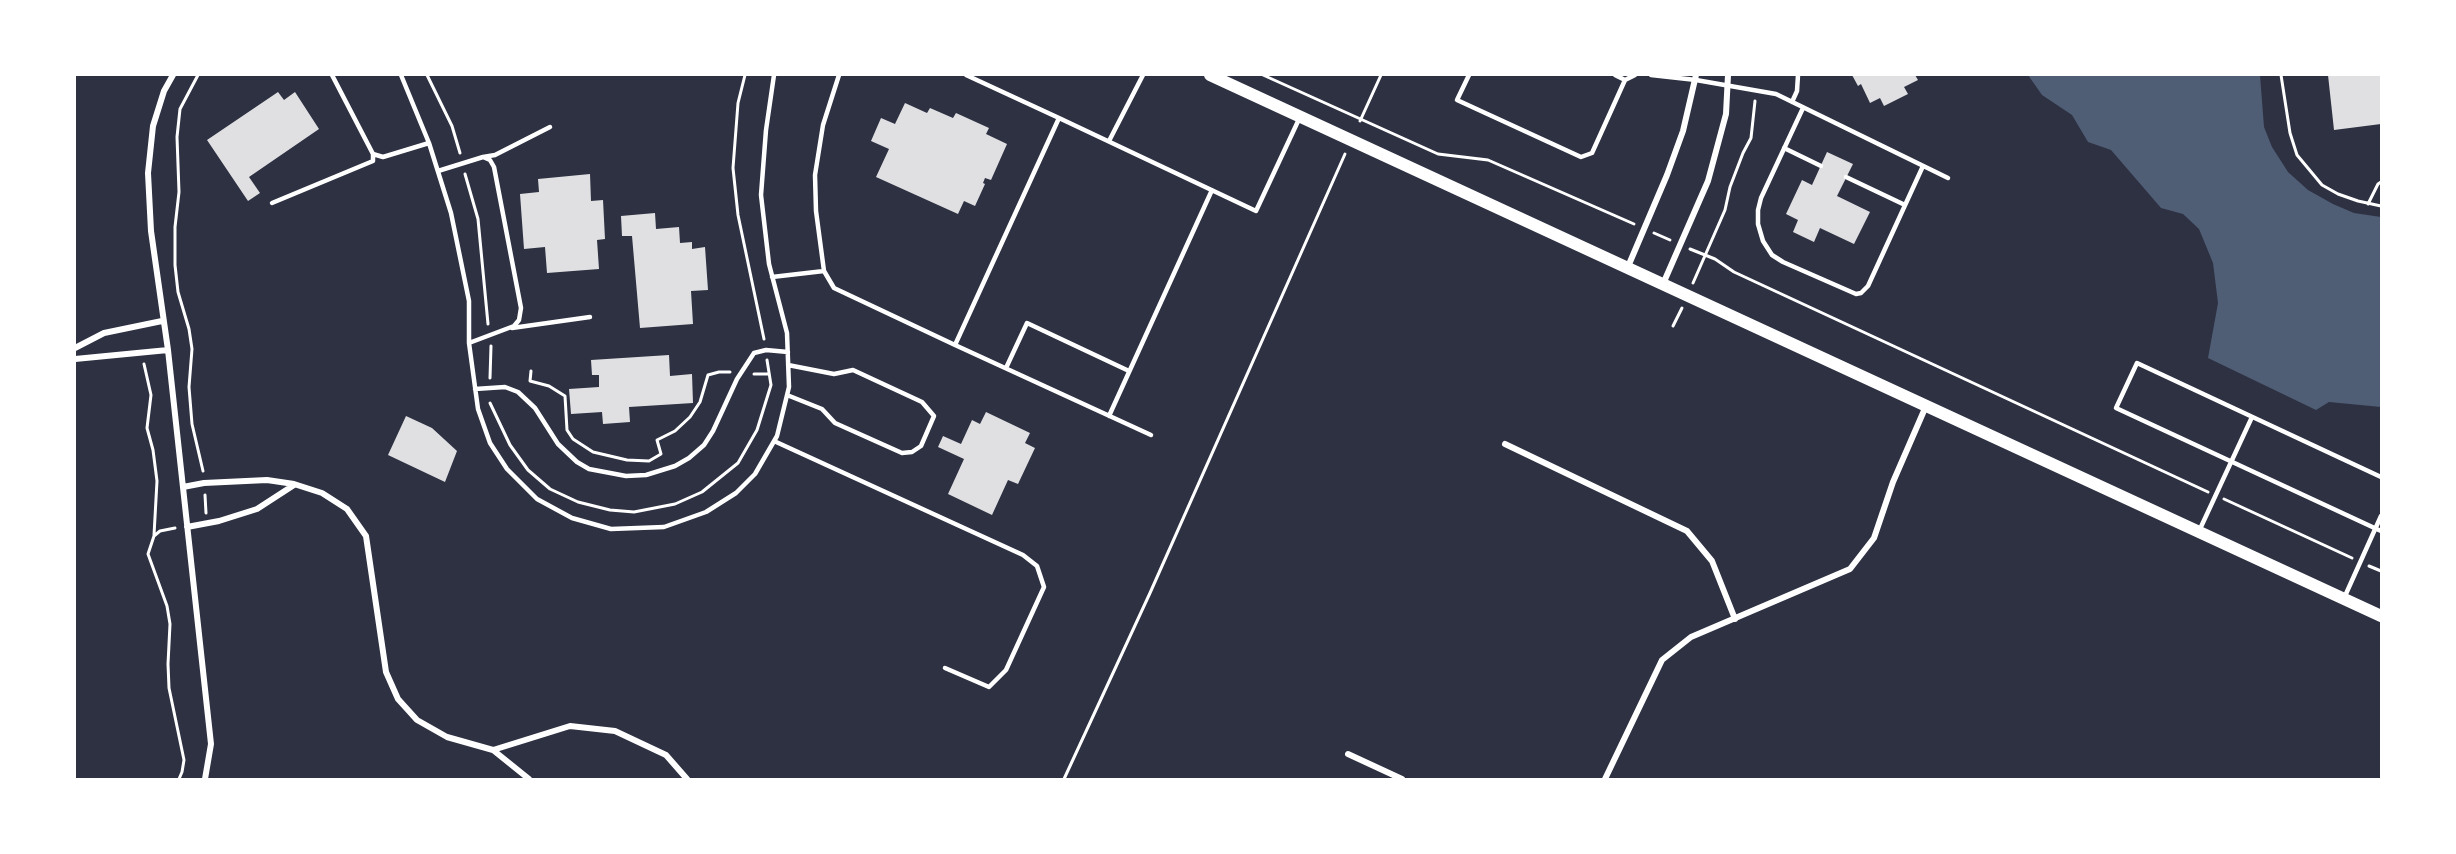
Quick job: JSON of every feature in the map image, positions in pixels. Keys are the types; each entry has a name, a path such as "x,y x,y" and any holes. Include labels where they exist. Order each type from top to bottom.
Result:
{"main road":[{"path":"1210,75 2381,616"}],"street":[{"path":"173,75 164,91 153,126 148,173 151,231 162,321 168,350 211,744 205,779"},
{"path":"1662,285 1714,163 1726,114 1728,75"},
{"path":"1627,269 1683,131 1696,77"},
{"path":"75,348 104,333 162,321"},
{"path":"75,359 168,350"},
{"path":"1605,779 1662,660 1691,637 1850,569 1874,538 1893,482 1926,406"},
{"path":"1505,444 1687,531 1712,561 1735,619"},
{"path":"183,487 204,483 267,480 294,484 322,493 347,509 366,536 386,672 398,699 417,720 447,737 493,750 529,779"},
{"path":"187,527 207,524 257,509 294,484"},
{"path":"493,750 570,726 615,731 666,755 687,779"},
{"path":"1348,754 1402,779"}],"lane":[{"path":"272,203 373,161 373,154 332,75"},
{"path":"401,75 429,143 451,213 469,301 469,343 478,410 490,443 507,469 537,499 572,518 611,530 664,527 706,512 736,493 755,474 774,441 787,395 788,365 787,333 772,277 761,195 766,130 774,75"},
{"path":"839,75 823,125 815,175 816,211 824,271 834,288 1151,435"},
{"path":"966,75 1256,211 1301,117"},
{"path":"1109,141 1143,75"},
{"path":"1469,75 1457,100 1581,157 1592,153 1625,80 1635,75"},
{"path":"1615,75 1625,80"},
{"path":"1651,75 1696,77 1776,94 1948,178"},
{"path":"1792,102 1797,91 1798,75"},
{"path":"1803,108 1758,210 1758,224 1763,241 1772,255 1783,262 1856,294 1861,293 1868,286 1923,166"},
{"path":"955,345 1059,118"},
{"path":"438,171 495,155 550,127"},
{"path":"373,154 383,157 429,143"},
{"path":"1784,148 1821,166"},
{"path":"483,157 490,160 494,167 520,309 519,320 511,328"},
{"path":"1846,177 1905,205"},
{"path":"1109,416 1212,190"},
{"path":"772,277 824,271"},
{"path":"469,343 511,328 590,317"},
{"path":"1006,368 1027,323 1129,371"},
{"path":"475,389 505,387 518,392 535,408 558,444 577,462 589,469 626,476 646,475 675,466 689,458 704,444 713,431 740,373 754,353 766,350 788,352"},
{"path":"2378,530 2116,408 2137,363 2381,477"},
{"path":"787,395 822,409 835,423 902,453 912,452 921,446 934,416 922,402 853,370 834,374 788,365"},
{"path":"2198,532 2252,417"},
{"path":"774,441 1023,555 1037,566 1044,587 1006,670 988,687 945,668"},
{"path":"2344,599 2378,530 2381,516"}],"path":[{"path":"198,75 180,109 175,266 178,292 191,339 189,387 192,424 203,469 207,524"},
{"path":"427,75 452,126 478,219 490,336 490,404 510,445 528,470 550,489 578,502 610,510 634,512 675,504 702,492 738,463 757,430 771,384 761,316 738,215 733,168 738,103 745,75"},
{"path":"1263,75 1438,154 1488,160 1644,228 1766,288 2381,571"},
{"path":"1360,120 1381,75"},
{"path":"2281,75 2290,133 2297,155 2322,185 2338,194 2381,206"},
{"path":"1673,326 1725,210 1730,187 1751,138 1755,120 1755,89"},
{"path":"1064,779 1150,593 1339,166"},
{"path":"2368,204 2381,182"},
{"path":"141,353 151,395 147,428 158,482 154,536 148,554 167,606 170,624 169,688 184,760 179,779"},
{"path":"531,371 530,381 549,386 565,396 567,430 573,439 593,452 627,460 649,461 661,454 657,440 675,431 690,417 700,402 708,375 718,372 770,375"},
{"path":"154,536 160,531 187,527"}],"water":[{"path":"2028,75 2260,75 2264,127 2272,147 2288,172 2308,190 2333,204 2354,213 2381,217 2381,407 2329,402 2316,410 2208,358 2218,303 2213,263 2199,229 2183,214 2161,208 2111,150 2088,142 2072,115 2042,95"}],"building":[{"path":"1852,75 1915,75 1918,80 1904,87 1908,94 1884,106 1880,98 1870,103 1861,84 1858,86"},
{"path":"2328,75 2381,75 2381,124 2334,130"},
{"path":"278,92 284,100 295,92 319,129 249,177 260,193 248,201 207,140"},
{"path":"905,103 927,113 930,108 953,118 956,113 989,128 986,134 1007,144 991,180 985,178 983,183 985,184 975,206 964,201 958,214 876,177 889,149 871,141 881,118 895,124"},
{"path":"1827,152 1853,164 1837,196 1870,212 1854,244 1820,228 1814,242 1793,232 1798,220 1786,214 1802,180 1812,185"},
{"path":"590,174 591,201 603,200 605,239 597,240 599,269 547,273 545,247 524,249 520,194 539,192 538,179"},
{"path":"655,213 656,229 679,227 680,243 692,242 692,249 705,247 708,290 691,291 693,324 640,328 632,236 622,236 621,216"},
{"path":"669,355 670,376 692,374 693,403 629,407 630,422 603,424 602,412 571,414 569,389 599,387 599,375 592,375 591,360"},
{"path":"986,412 1030,433 1025,443 1035,448 1018,484 1008,480 992,515 948,494 964,459 938,447 943,436 961,444 972,420 980,424"},
{"path":"406,416 432,428 457,451 445,482 388,455"}]}
